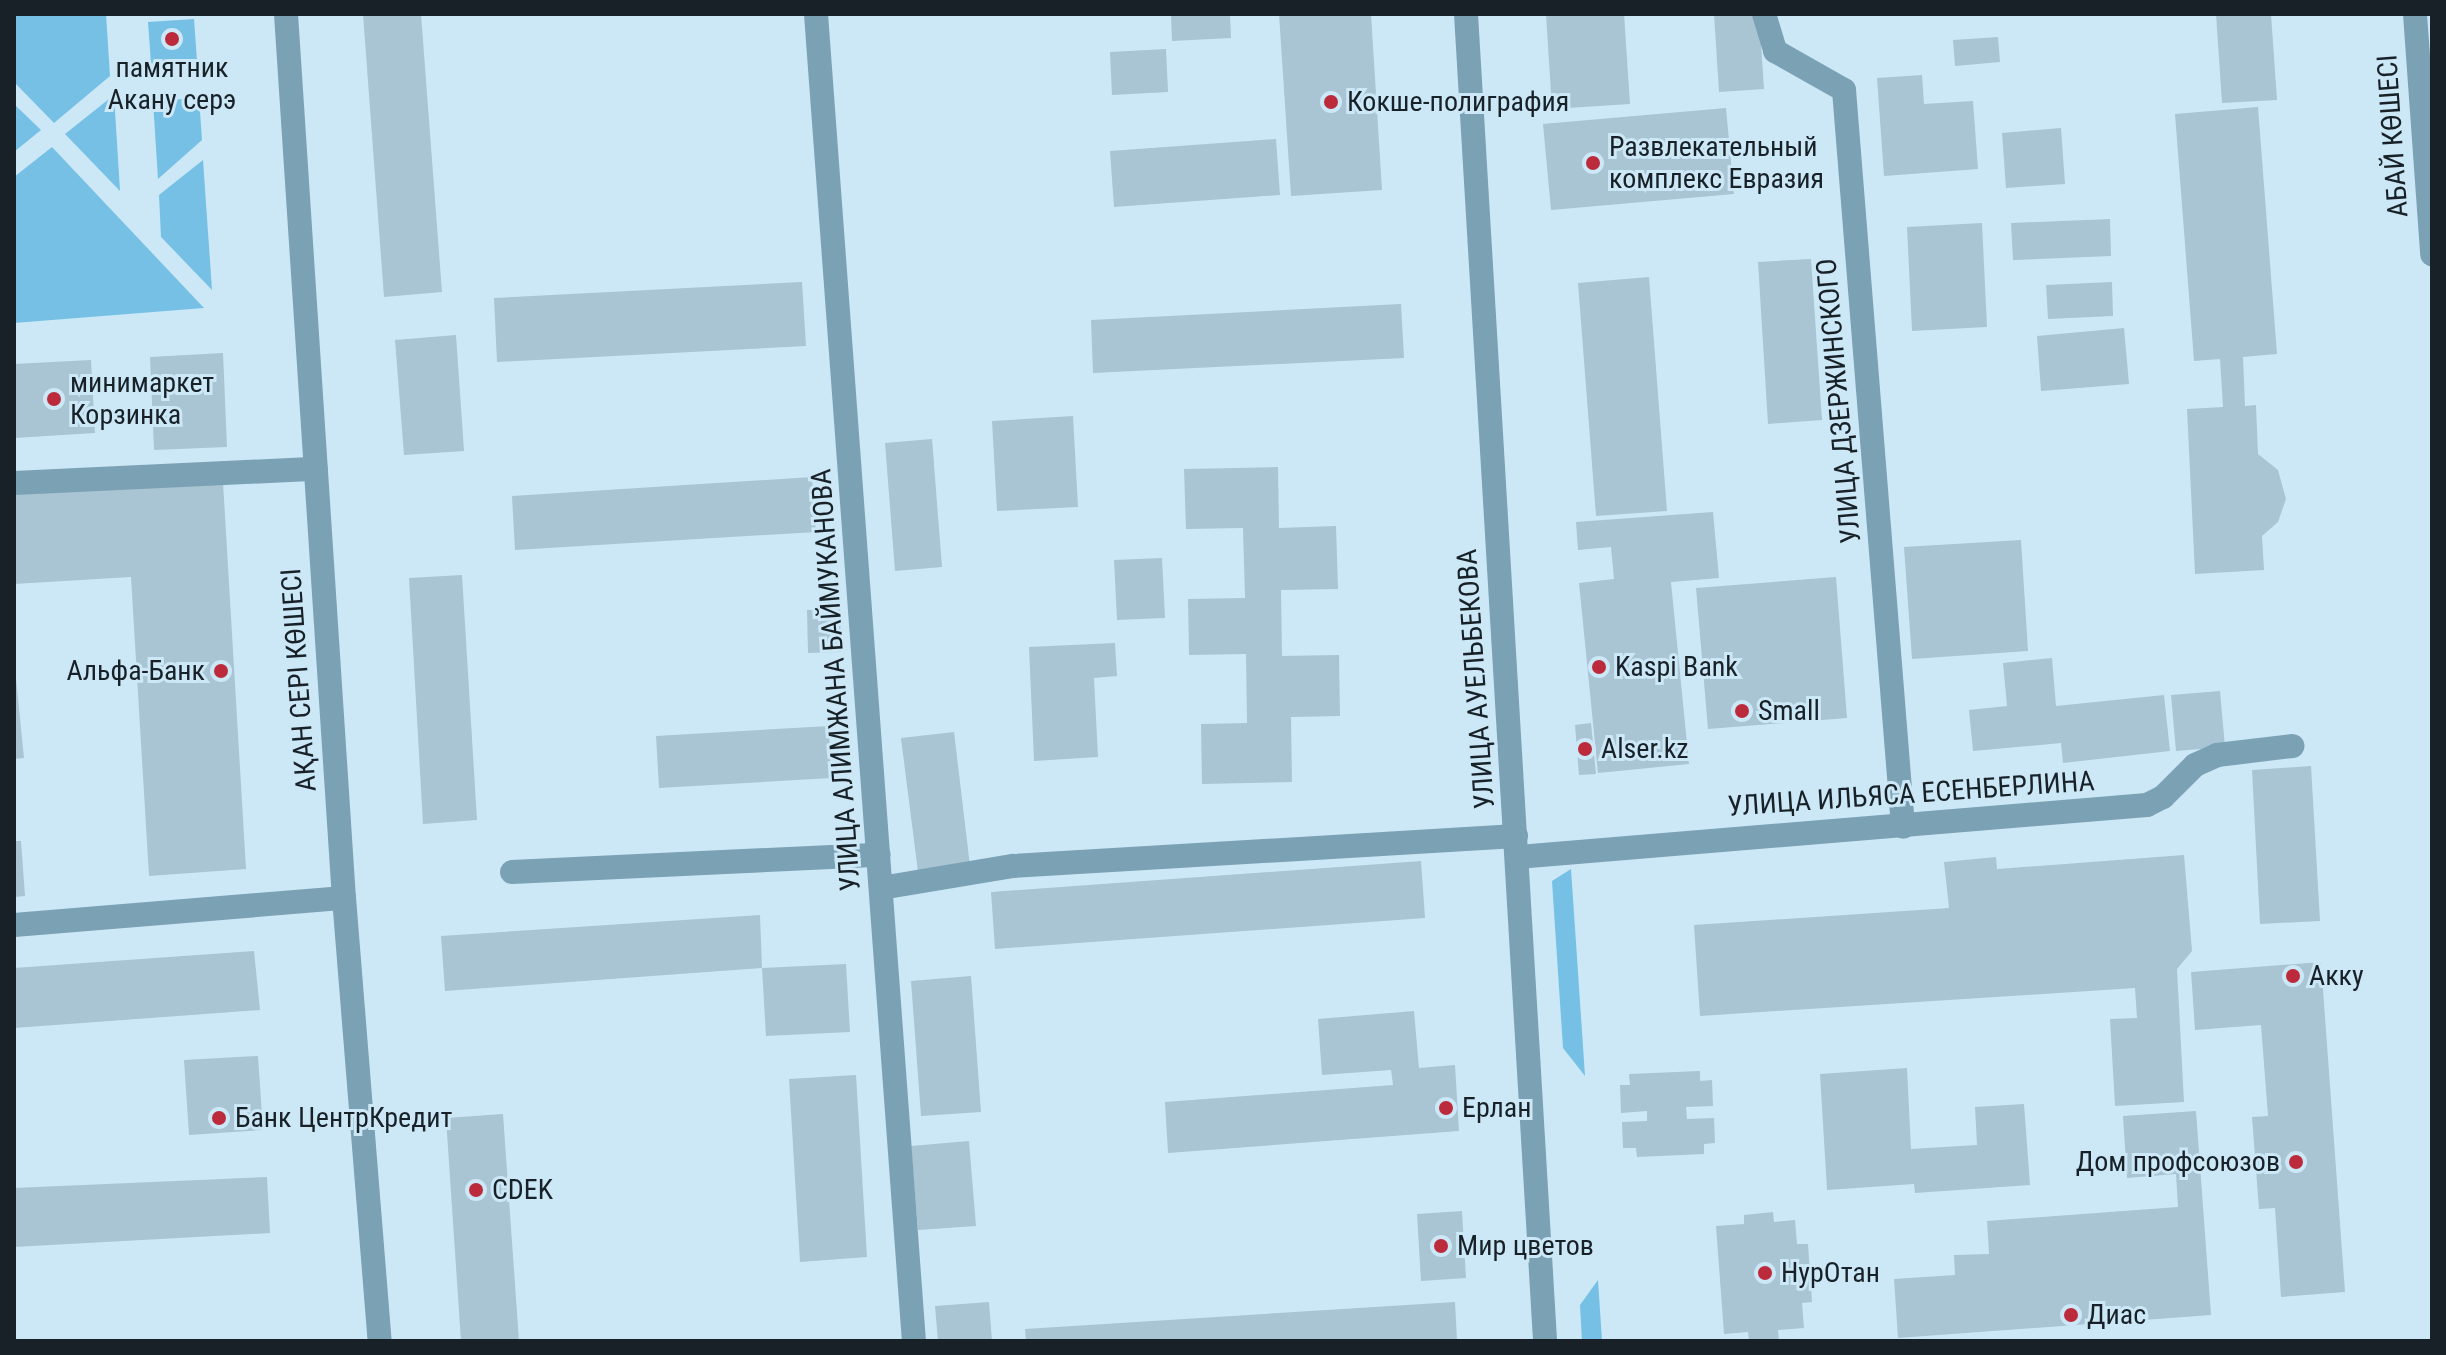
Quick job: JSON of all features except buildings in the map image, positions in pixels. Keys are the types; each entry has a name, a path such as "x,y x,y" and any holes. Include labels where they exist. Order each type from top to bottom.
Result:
{"street":[{"name":"АҚАН СЕРІ КӨШЕСІ","path":"286,14 344,898 380,1341"},
{"name":"УЛИЦА АЛИМЖАНА БАЙМУКАНОВА","path":"816,14 914,1341"},
{"name":"УЛИЦА АУЕЛЬБЕКОВА","path":"1466,14 1545,1341"},
{"name":"УЛИЦА ДЗЕРЖИНСКОГО","path":"1764,14 1775,51 1844,90 1903,827"},
{"name":"АБАЙ КӨШЕСІ","path":"2415,14 2432,254"},
{"path":"14,483 316,469"},
{"name":"УЛИЦА ИЛЬЯСА ЕСЕНБЕРЛИНА","path":"881,888 1013,866 1517,847 1903,827 2147,805 2163,797 2195,765 2217,755 2292,746"},
{"path":"512,872 879,855"},
{"path":"14,925 344,898"}],"shaded area":[{"path":"14,14 106,14 110,76 54,123 14,82"},
{"path":"194,19 197,61 151,64 148,22"},
{"path":"114,95 120,191 65,134"},
{"path":"199,98 202,140 158,179 153,101"},
{"path":"14,104 41,130 14,152"},
{"path":"52,147 204,308 14,323 14,177"},
{"path":"203,160 212,290 161,237 159,195"},
{"path":"1571,869 1585,1076 1563,1048 1552,881"},
{"path":"1598,1280 1602,1341 1582,1341 1580,1305"}],"place":[{"name":"памятник Акану серэ","path":"172,39"},
{"name":"Кокше-полиграфия","path":"1331,102"},
{"name":"Развлекательный комплекс Евразия","path":"1593,163"},
{"name":"минимаркет Корзинка","path":"54,399"},
{"name":"Kaspi Bank","path":"1599,667"},
{"name":"Альфа-Банк","path":"221,671"},
{"name":"Small","path":"1742,711"},
{"name":"Alser.kz","path":"1585,749"},
{"name":"Акку","path":"2293,976"},
{"name":"Ерлан","path":"1446,1108"},
{"name":"Банк ЦентрКредит","path":"219,1118"},
{"name":"Дом профсоюзов","path":"2296,1162"},
{"name":"CDEK","path":"476,1190"},
{"name":"Мир цветов","path":"1441,1246"},
{"name":"НурОтан","path":"1765,1273"},
{"name":"Диас","path":"2071,1315"}]}
